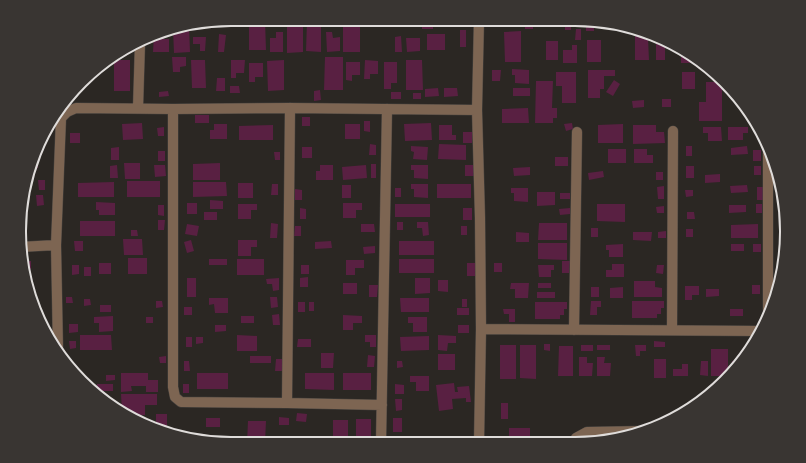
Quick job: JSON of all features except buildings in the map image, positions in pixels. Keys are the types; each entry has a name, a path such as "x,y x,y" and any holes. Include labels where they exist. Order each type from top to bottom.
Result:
{"street":[{"path":"479,26 477,110 480,218 479,437"},
{"path":"138,108 140,48"},
{"path":"58,341 56,245 61,118 67,112 76,108 477,110"},
{"path":"287,403 290,108"},
{"path":"173,109 173,387 175,397 181,402 382,405"},
{"path":"381,437 387,109"},
{"path":"672,330 673,131"},
{"path":"574,330 577,132"},
{"path":"768,163 768,300"},
{"path":"26,247 56,245"},
{"path":"480,329 754,331"},
{"path":"578,437 587,432 622,431"}]}
